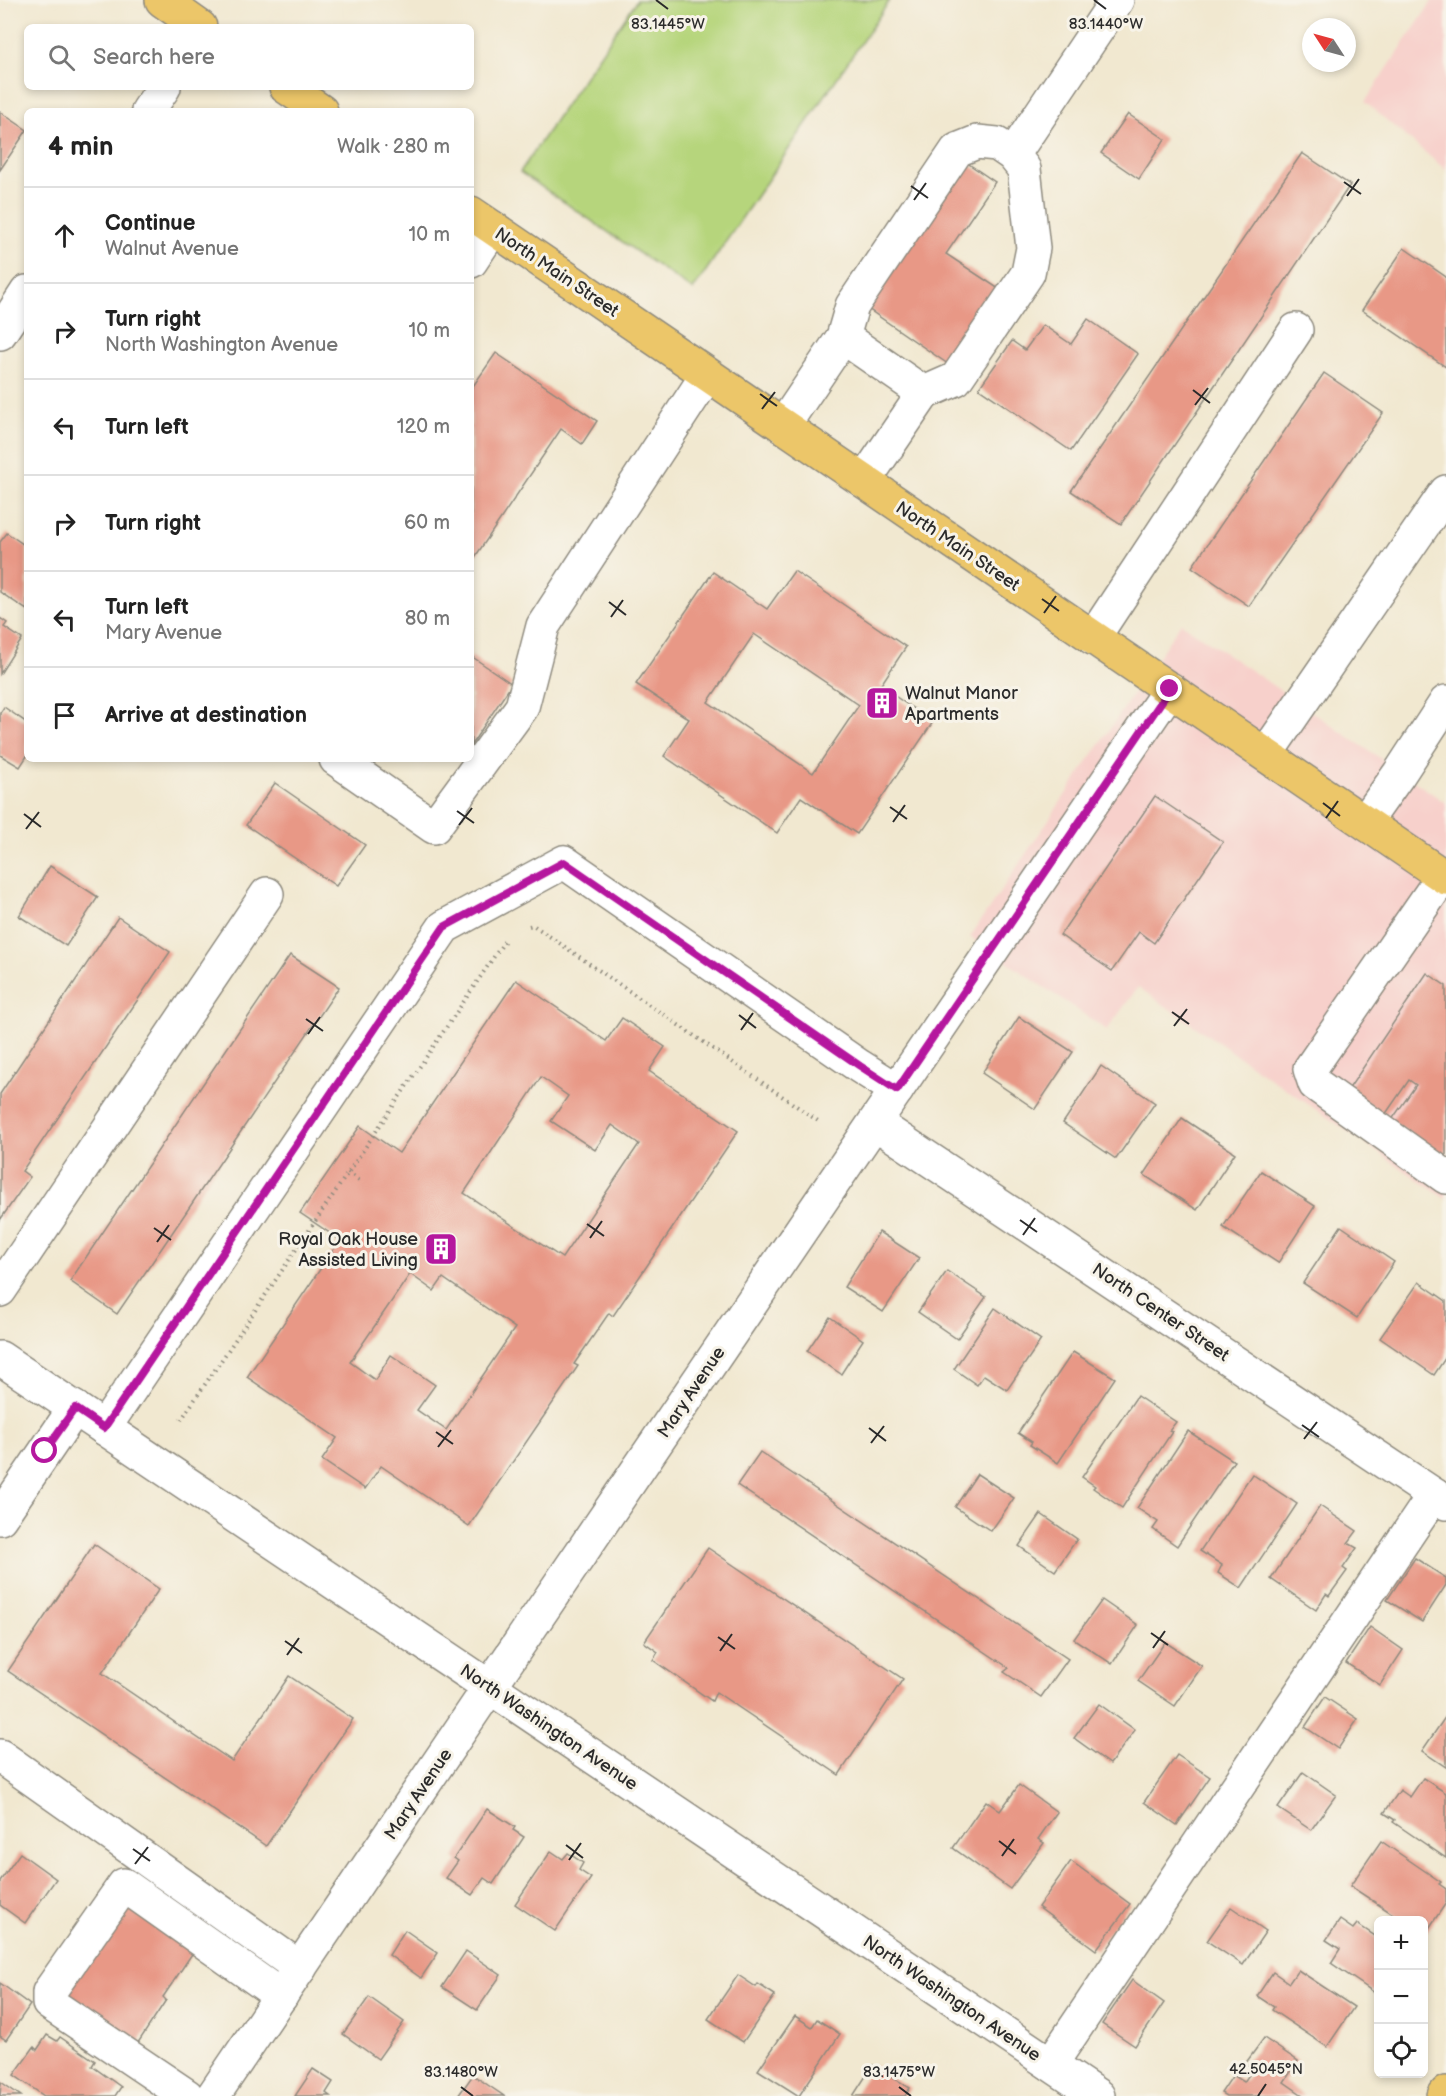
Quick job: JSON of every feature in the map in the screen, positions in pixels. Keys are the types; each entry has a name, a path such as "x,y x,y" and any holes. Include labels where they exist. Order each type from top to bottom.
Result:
{"main road":[{"path":"162,0 196,24"},
{"path":"290,90 317,108"},
{"name":"North Main Street","path":"482,220 1445,877"}],"street":[{"path":"1013,155 1117,0"},
{"path":"150,108 162,90"},
{"path":"783,426 843,337 852,306 957,150 977,141 997,144 1013,155 1024,169 1033,248 1028,273 956,380 924,393 864,481"},
{"path":"474,250 482,220"},
{"path":"0,333 24,297"},
{"path":"1093,638 1296,330"},
{"path":"843,337 924,393"},
{"path":"340,762 434,827 522,707 543,626 707,375"},
{"path":"1266,754 1446,492"},
{"name":"Mary Avenue","path":"213,2096 1170,689"},
{"path":"1365,822 1446,702"},
{"path":"104,1428 444,927 564,862 897,1090"},
{"path":"1445,877 1310,1069 1315,1084 1446,1177"},
{"path":"0,1290 267,894"},
{"name":"North Center Street","path":"875,1123 1440,1499"},
{"name":"North Washington Avenue","path":"0,1358 1098,2096"},
{"path":"0,1518 75,1408"},
{"path":"1051,2064 1440,1499"},
{"path":"0,1756 300,1968"},
{"path":"143,1857 49,1992 49,2003 188,2096"},
{"path":"124,1885 281,1996"}],"path":[{"path":"523,927 533,925 821,1123"},
{"path":"181,1420 507,938"},
{"path":"348,1172 359,1180"}],"shaded area":[{"path":"1433,0 1446,0 1446,170 1365,102"},
{"path":"1181,623 1446,803 1446,1199 1138,987 1107,1030 970,937"}],"green space":[{"path":"637,0 890,0 693,290 520,172"}],"building":[{"path":"0,112 24,128 24,134 0,170"},
{"path":"1128,114 1165,139 1139,179 1101,153"},
{"path":"1302,153 1350,185 1121,524 1071,491"},
{"path":"957,156 995,182 946,254 999,289 948,364 858,302"},
{"path":"1404,248 1446,277 1446,367 1362,310"},
{"path":"1088,319 1138,354 1071,451 979,388 1012,341 1025,350 1043,325 1071,344"},
{"path":"496,353 597,421 582,444 561,429 474,559 474,385"},
{"path":"1324,373 1383,413 1249,606 1192,567"},
{"path":"7,533 24,545 24,608 0,592 0,542"},
{"name":"Walnut Manor Apartments","path":"794,571 906,647 880,686 933,722 857,834 801,797 777,833 664,756 689,719 636,684 713,572 767,609","holes":["754,634 859,705 813,773 708,702"]},
{"path":"0,618 7,623 4,627 22,639 0,674"},
{"path":"474,658 512,684 474,741"},
{"path":"4,707 24,721 24,761 20,767 0,755 0,713"},
{"path":"275,783 365,845 336,886 246,825"},
{"path":"1155,796 1223,842 1154,943 1139,932 1112,971 1060,935"},
{"path":"50,866 98,897 66,946 19,916"},
{"path":"118,917 170,952 22,1171 30,1177 0,1220 0,1094"},
{"path":"290,955 339,987 117,1314 70,1281"},
{"path":"1427,973 1446,986 1446,1158 1391,1121 1416,1085 1409,1080 1385,1115 1348,1090"},
{"name":"Royal Oak House Assisted Living","path":"516,980 606,1041 622,1018 665,1047 649,1071 738,1131 613,1316 609,1313 574,1364 578,1366 469,1526 381,1466 365,1489 322,1460 337,1438 247,1377 340,1240 300,1213 360,1126 399,1153","holes":["541,1077 568,1096 551,1121 595,1150 612,1125 639,1144 562,1258 464,1193","410,1274 434,1291 443,1278 515,1328 446,1430 417,1410 435,1385 391,1355 375,1380 350,1362"]},
{"path":"1019,1017 1073,1052 1035,1109 982,1073"},
{"path":"1101,1066 1155,1103 1116,1159 1063,1123"},
{"path":"1182,1118 1235,1153 1197,1210 1144,1175"},
{"path":"1261,1171 1315,1206 1278,1263 1223,1227"},
{"path":"1341,1226 1394,1262 1357,1318 1303,1283"},
{"path":"879,1232 919,1258 883,1312 844,1287"},
{"path":"947,1271 986,1297 957,1339 918,1312"},
{"path":"1419,1282 1446,1301 1446,1357 1434,1375 1380,1338"},
{"path":"995,1308 1041,1340 1007,1390 984,1375 977,1385 954,1369"},
{"path":"830,1317 863,1340 841,1374 807,1351"},
{"path":"1073,1352 1115,1378 1058,1463 1030,1445 1032,1442 1018,1433"},
{"path":"1137,1396 1176,1422 1169,1431 1172,1432 1122,1508 1093,1488 1095,1486 1082,1477"},
{"path":"1188,1431 1234,1461 1177,1546 1153,1529 1158,1522 1137,1508"},
{"path":"760,1452 1068,1659 1041,1697 1004,1672 1009,1668 737,1485"},
{"path":"977,1474 1014,1498 991,1531 955,1507"},
{"path":"1252,1474 1297,1504 1241,1588 1218,1573 1222,1565 1200,1551"},
{"path":"1320,1506 1357,1531 1348,1543 1357,1548 1343,1568 1347,1571 1329,1596 1326,1594 1316,1610 1271,1579"},
{"path":"1041,1514 1077,1539 1055,1571 1019,1546"},
{"path":"94,1544 159,1589 102,1673 232,1761 289,1676 353,1719 266,1846 8,1671"},
{"path":"708,1548 903,1679 839,1775 716,1692 712,1701 653,1660 658,1652 644,1642"},
{"path":"1415,1558 1446,1578 1446,1585 1422,1622 1387,1600"},
{"path":"1102,1600 1138,1625 1112,1664 1074,1639"},
{"path":"1370,1627 1403,1650 1380,1685 1346,1663"},
{"path":"1165,1642 1202,1666 1175,1706 1138,1681"},
{"path":"1325,1697 1358,1719 1338,1749 1305,1727"},
{"path":"1099,1704 1135,1730 1110,1764 1074,1738"},
{"path":"1446,1716 1446,1767 1422,1751"},
{"path":"1177,1755 1210,1777 1177,1825 1144,1802"},
{"path":"1303,1772 1336,1795 1311,1830 1278,1808"},
{"path":"1423,1778 1446,1793 1446,1858 1393,1822 1395,1820 1384,1813 1400,1790 1410,1797"},
{"path":"1019,1785 1057,1812 1038,1839 1044,1843 1010,1889 953,1848 986,1801 1000,1811"},
{"path":"487,1809 515,1827 513,1830 524,1837 493,1884 484,1878 472,1895 446,1878 458,1861 454,1858"},
{"path":"1381,1841 1441,1882 1439,1884 1446,1889 1446,1903 1428,1930 1428,1916 1396,1916 1350,1886"},
{"path":"551,1851 563,1859 568,1853 583,1863 579,1870 591,1878 555,1931 515,1904"},
{"path":"20,1853 56,1879 25,1923 0,1905 0,1881"},
{"path":"1071,1861 1130,1904 1096,1950 1038,1907"},
{"path":"125,1893 200,1942 163,1997 166,2000 132,2052 54,2000"},
{"path":"1231,1907 1266,1931 1243,1965 1207,1941"},
{"path":"1340,1920 1353,1929 1357,1924 1374,1935 1374,1992 1331,1963 1340,1949 1326,1940"},
{"path":"405,1930 438,1953 421,1978 389,1955"},
{"path":"466,1951 501,1975 477,2010 442,1987"},
{"path":"1298,1970 1354,2007 1327,2047 1272,2010 1274,2007 1257,1996 1273,1972 1289,1983"},
{"path":"738,1975 756,1987 758,1984 775,1995 743,2042 708,2019"},
{"path":"1132,1980 1164,2003 1135,2046 1102,2024"},
{"path":"0,1983 30,2005 6,2040 0,2036"},
{"path":"369,1997 404,2022 378,2059 343,2034"},
{"path":"795,2016 812,2027 817,2019 840,2034 799,2096 758,2070"},
{"path":"47,2035 57,2041 60,2037 95,2061 92,2066 121,2087 115,2096 44,2096 14,2075 34,2047 37,2050"},
{"path":"1264,2038 1298,2061 1284,2082 1304,2096 1226,2096 1221,2093 1233,2075 1244,2082 1253,2069 1245,2064"},
{"path":"873,2065 910,2088 905,2096 853,2096"},
{"path":"313,2069 333,2082 326,2093 330,2096 295,2096"},
{"path":"473,2075 504,2096 458,2096"},
{"path":"1,2082 21,2096 0,2096"}],"place":[{"name":"Walnut Manor Apartments","path":"882,703"},
{"name":"Royal Oak House Assisted Living","path":"441,1249"}],"route":[{"path":"45,1451 75,1408 104,1428 444,927 564,862 897,1090 1170,689"}]}
